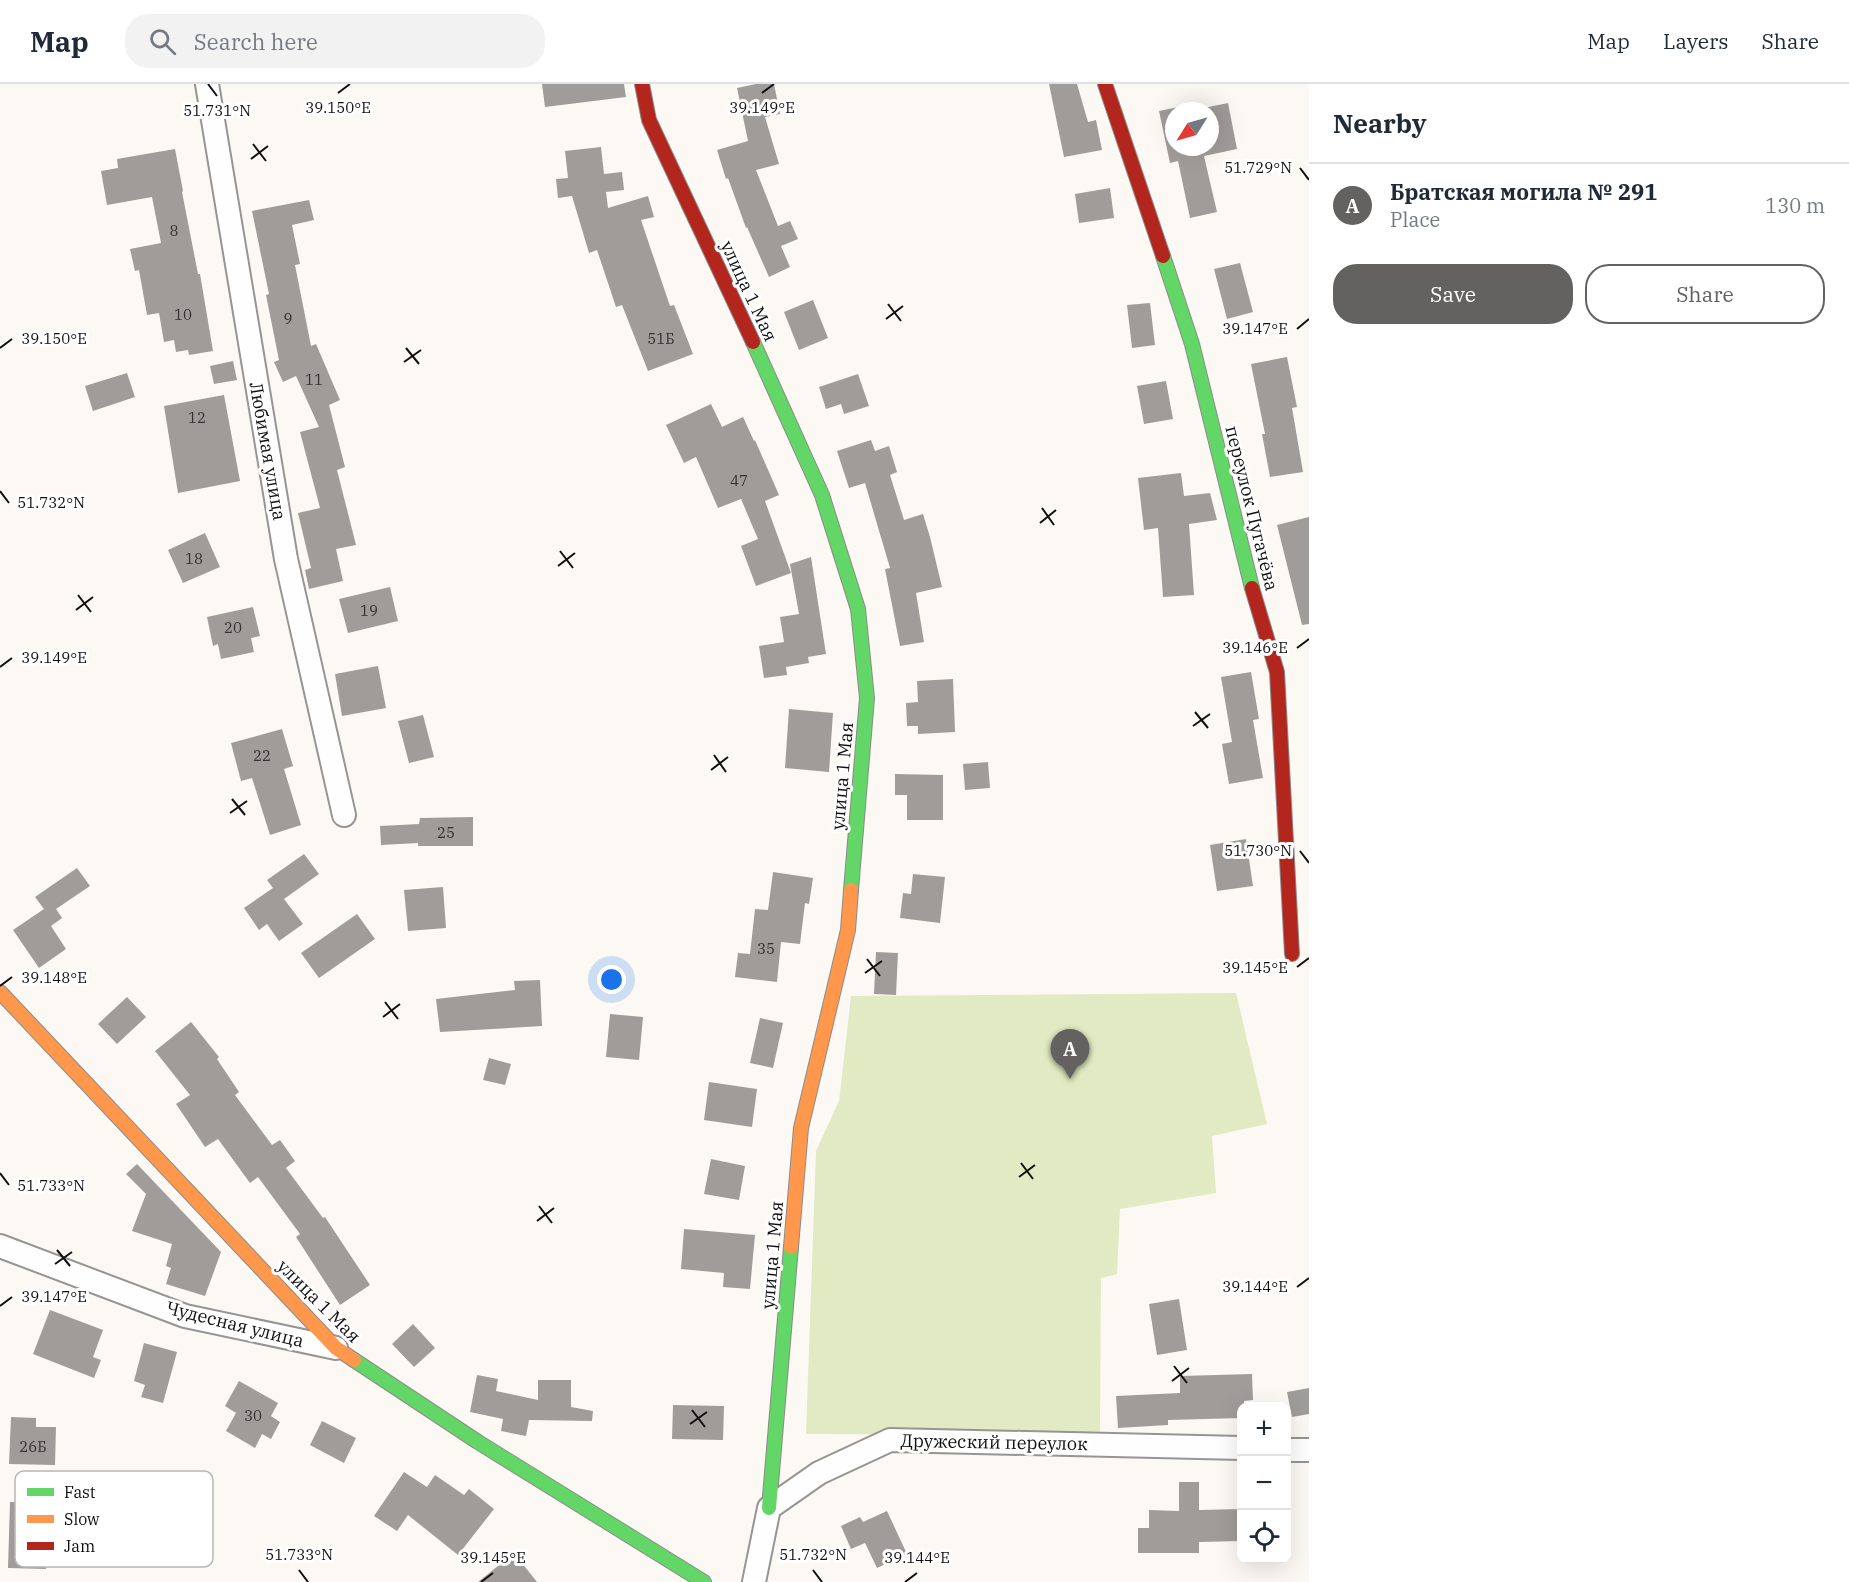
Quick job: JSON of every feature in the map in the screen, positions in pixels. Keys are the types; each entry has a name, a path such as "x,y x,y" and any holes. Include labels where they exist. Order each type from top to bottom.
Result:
{"street":[{"name":"Любимая улица","path":"207,84 286,559 344,815"},
{"name":"улица 1 Мая","path":"642,84 649,120 741,315 822,495 858,609 867,698 848,930 801,1128 769,1508"},
{"name":"переулок Пугачёва","path":"1105,84 1192,344 1248,573 1277,672 1292,954"},
{"name":"улица 1 Мая","path":"0,992 336,1348 478,1442 704,1582"},
{"name":"Чудесная улица","path":"0,1246 185,1316 336,1348"},
{"name":"Дружеский переулок","path":"769,1508 819,1473 890,1440 1237,1448"},
{"path":"1291,1450 1309,1450"},
{"path":"754,1582 769,1508"}],"green space":[{"path":"1236,993 1267,1124 1212,1136 1216,1193 1120,1209 1117,1274 1101,1278 1100,1435 806,1434 816,1151 839,1101 851,996"}],"building":[{"path":"542,84 624,84 626,97 545,107"},
{"path":"756,84 774,84 780,114 765,117 779,164 756,170 778,226 790,221 798,239 781,246 790,267 769,277 746,228 717,150 748,141 737,88"},
{"path":"1049,84 1077,84 1088,122 1096,120 1102,150 1064,157"},
{"path":"1228,103 1237,149 1219,153 1219,105"},
{"path":"1165,110 1165,139 1159,111"},
{"path":"601,147 604,174 622,172 624,190 606,192 608,208 648,196 654,217 641,220 670,306 674,305 693,354 648,371 622,305 616,307 597,250 589,253 572,196 558,198 556,179 568,178 565,151"},
{"path":"175,149 213,351 189,355 188,350 176,352 174,340 164,342 159,313 147,315 139,270 135,271 130,249 161,243 152,197 107,205 101,171 118,168 117,159"},
{"path":"1169,156 1204,156 1217,212 1190,218 1178,161 1170,163"},
{"path":"1110,188 1114,218 1079,223 1075,194"},
{"path":"309,200 314,220 292,225 300,264 295,265 311,346 316,344 340,400 329,405 345,467 337,470 356,545 336,549 343,581 309,589 305,570 311,568 298,513 320,508 300,432 319,427 296,376 283,382 274,362 279,360 266,295 269,294 252,211"},
{"path":"1240,263 1253,312 1227,319 1214,269"},
{"path":"813,300 828,338 799,350 784,312"},
{"path":"1150,303 1155,345 1132,348 1127,305"},
{"path":"1287,357 1297,407 1292,408 1303,472 1270,477 1262,434 1265,434 1251,364"},
{"path":"233,361 237,380 214,384 210,366"},
{"path":"127,373 135,397 93,411 85,386"},
{"path":"858,374 869,406 844,414 841,404 826,409 819,387"},
{"path":"1166,381 1173,419 1144,424 1137,386"},
{"path":"224,395 240,481 178,493 164,406"},
{"path":"711,404 722,427 743,417 779,495 765,501 791,573 756,586 741,546 758,539 741,499 718,508 696,457 684,463 666,425"},
{"path":"871,440 875,451 889,446 897,472 890,475 904,520 923,514 930,537 942,587 916,593 924,642 900,646 885,569 890,568 865,483 849,488 837,451"},
{"path":"1181,473 1184,496 1210,493 1217,520 1189,524 1194,595 1163,597 1158,528 1144,530 1138,478"},
{"path":"1309,517 1309,624 1302,625 1277,525"},
{"path":"205,533 220,567 183,583 168,550"},
{"path":"811,557 826,654 808,657 809,663 786,667 787,675 764,678 759,646 784,642 780,617 799,614 790,564"},
{"path":"390,587 398,621 348,633 339,599"},
{"path":"253,607 260,636 251,638 254,652 221,659 218,644 213,646 207,617"},
{"path":"378,666 386,708 342,716 335,674"},
{"path":"1251,672 1259,719 1253,720 1263,778 1229,784 1222,744 1232,742 1221,677"},
{"path":"953,679 955,732 918,734 918,726 907,726 906,703 918,702 917,681"},
{"path":"789,709 833,713 829,772 785,768"},
{"path":"423,715 434,757 409,763 398,721"},
{"path":"282,729 293,766 284,769 301,825 270,835 252,778 241,781 231,743"},
{"path":"988,762 990,788 965,790 963,764"},
{"path":"895,774 943,775 943,820 907,820 907,795 895,795"},
{"path":"473,817 473,846 418,846 418,843 381,845 380,826 419,824 420,818"},
{"path":"1246,839 1253,886 1217,891 1210,845"},
{"path":"304,854 319,874 284,899 303,924 279,941 267,924 259,930 244,908 273,888 267,880"},
{"path":"77,868 90,886 56,909 62,918 51,926 66,949 39,968 13,930 44,909 35,897"},
{"path":"773,872 813,878 809,904 805,903 800,944 781,942 777,982 735,977 738,953 750,954 755,909 768,910"},
{"path":"913,874 945,877 940,923 900,918 903,893 911,894"},
{"path":"443,887 446,928 408,931 404,890"},
{"path":"357,914 375,939 319,978 301,953"},
{"path":"876,952 898,953 896,995 874,994"},
{"path":"540,980 542,1026 440,1032 436,999 515,990 514,981"},
{"path":"127,997 146,1017 117,1044 98,1024"},
{"path":"610,1014 643,1017 639,1060 606,1057"},
{"path":"760,1018 783,1023 773,1068 750,1063"},
{"path":"191,1022 219,1057 217,1059 239,1092 235,1095 272,1145 280,1140 295,1161 286,1168 323,1218 325,1217 370,1285 340,1305 296,1237 300,1234 258,1177 250,1183 218,1139 205,1147 176,1104 190,1095 155,1051"},
{"path":"489,1058 511,1064 505,1085 483,1080"},
{"path":"709,1082 757,1089 752,1127 704,1120"},
{"path":"711,1159 745,1166 739,1200 704,1194"},
{"path":"137,1164 221,1252 205,1296 166,1284 171,1268 166,1266 172,1244 132,1231 146,1194 126,1174"},
{"path":"684,1229 755,1235 750,1289 723,1287 724,1273 681,1269"},
{"path":"1179,1299 1187,1350 1157,1355 1149,1304"},
{"path":"50,1310 103,1330 93,1357 101,1360 94,1378 33,1354"},
{"path":"413,1324 435,1348 414,1367 392,1344"},
{"path":"144,1343 177,1352 163,1403 141,1397 145,1385 134,1381"},
{"path":"1252,1374 1253,1400 1237,1402 1237,1418 1168,1420 1168,1425 1118,1428 1116,1396 1180,1393 1180,1376"},
{"path":"477,1375 498,1379 496,1391 538,1400 538,1380 571,1380 571,1407 593,1411 592,1421 529,1420 526,1436 501,1431 503,1419 470,1412"},
{"path":"239,1381 278,1403 271,1416 280,1422 271,1439 262,1434 255,1448 226,1431 236,1413 225,1406"},
{"path":"1309,1388 1309,1414 1292,1417 1291,1402 1289,1402 1287,1392"},
{"path":"673,1405 724,1406 723,1440 672,1439"},
{"path":"11,1417 36,1418 36,1427 56,1427 55,1465 9,1464"},
{"path":"322,1421 356,1438 344,1463 310,1445"},
{"path":"404,1472 427,1487 435,1475 464,1495 469,1489 494,1509 458,1555 408,1515 397,1531 374,1516"},
{"path":"1179,1482 1199,1482 1199,1510 1237,1509 1237,1541 1199,1542 1199,1553 1138,1553 1138,1528 1149,1528 1149,1510 1179,1511"},
{"path":"10,1502 15,1502 15,1567 46,1567 46,1569 8,1568"},
{"path":"887,1511 907,1554 877,1568 865,1543 851,1549 841,1526 860,1517 863,1522"},
{"path":"514,1553 537,1582 478,1582"}],"traffic: fast":[{"path":"1163,256 1192,344 1252,588"},
{"path":"753,342 822,495 858,609 867,698 851,890"},
{"path":"769,1508 791,1247"},
{"path":"354,1360 478,1442 704,1582"}],"traffic: slow":[{"path":"791,1247 801,1128 848,930 851,890"},
{"path":"0,992 336,1348 354,1360"}],"traffic: jam":[{"path":"642,84 649,120 753,342"},
{"path":"1105,84 1163,256"},
{"path":"1252,588 1277,672 1292,954"}],"place":[{"name":"Братская могила № 291","path":"1070,1079"}]}
